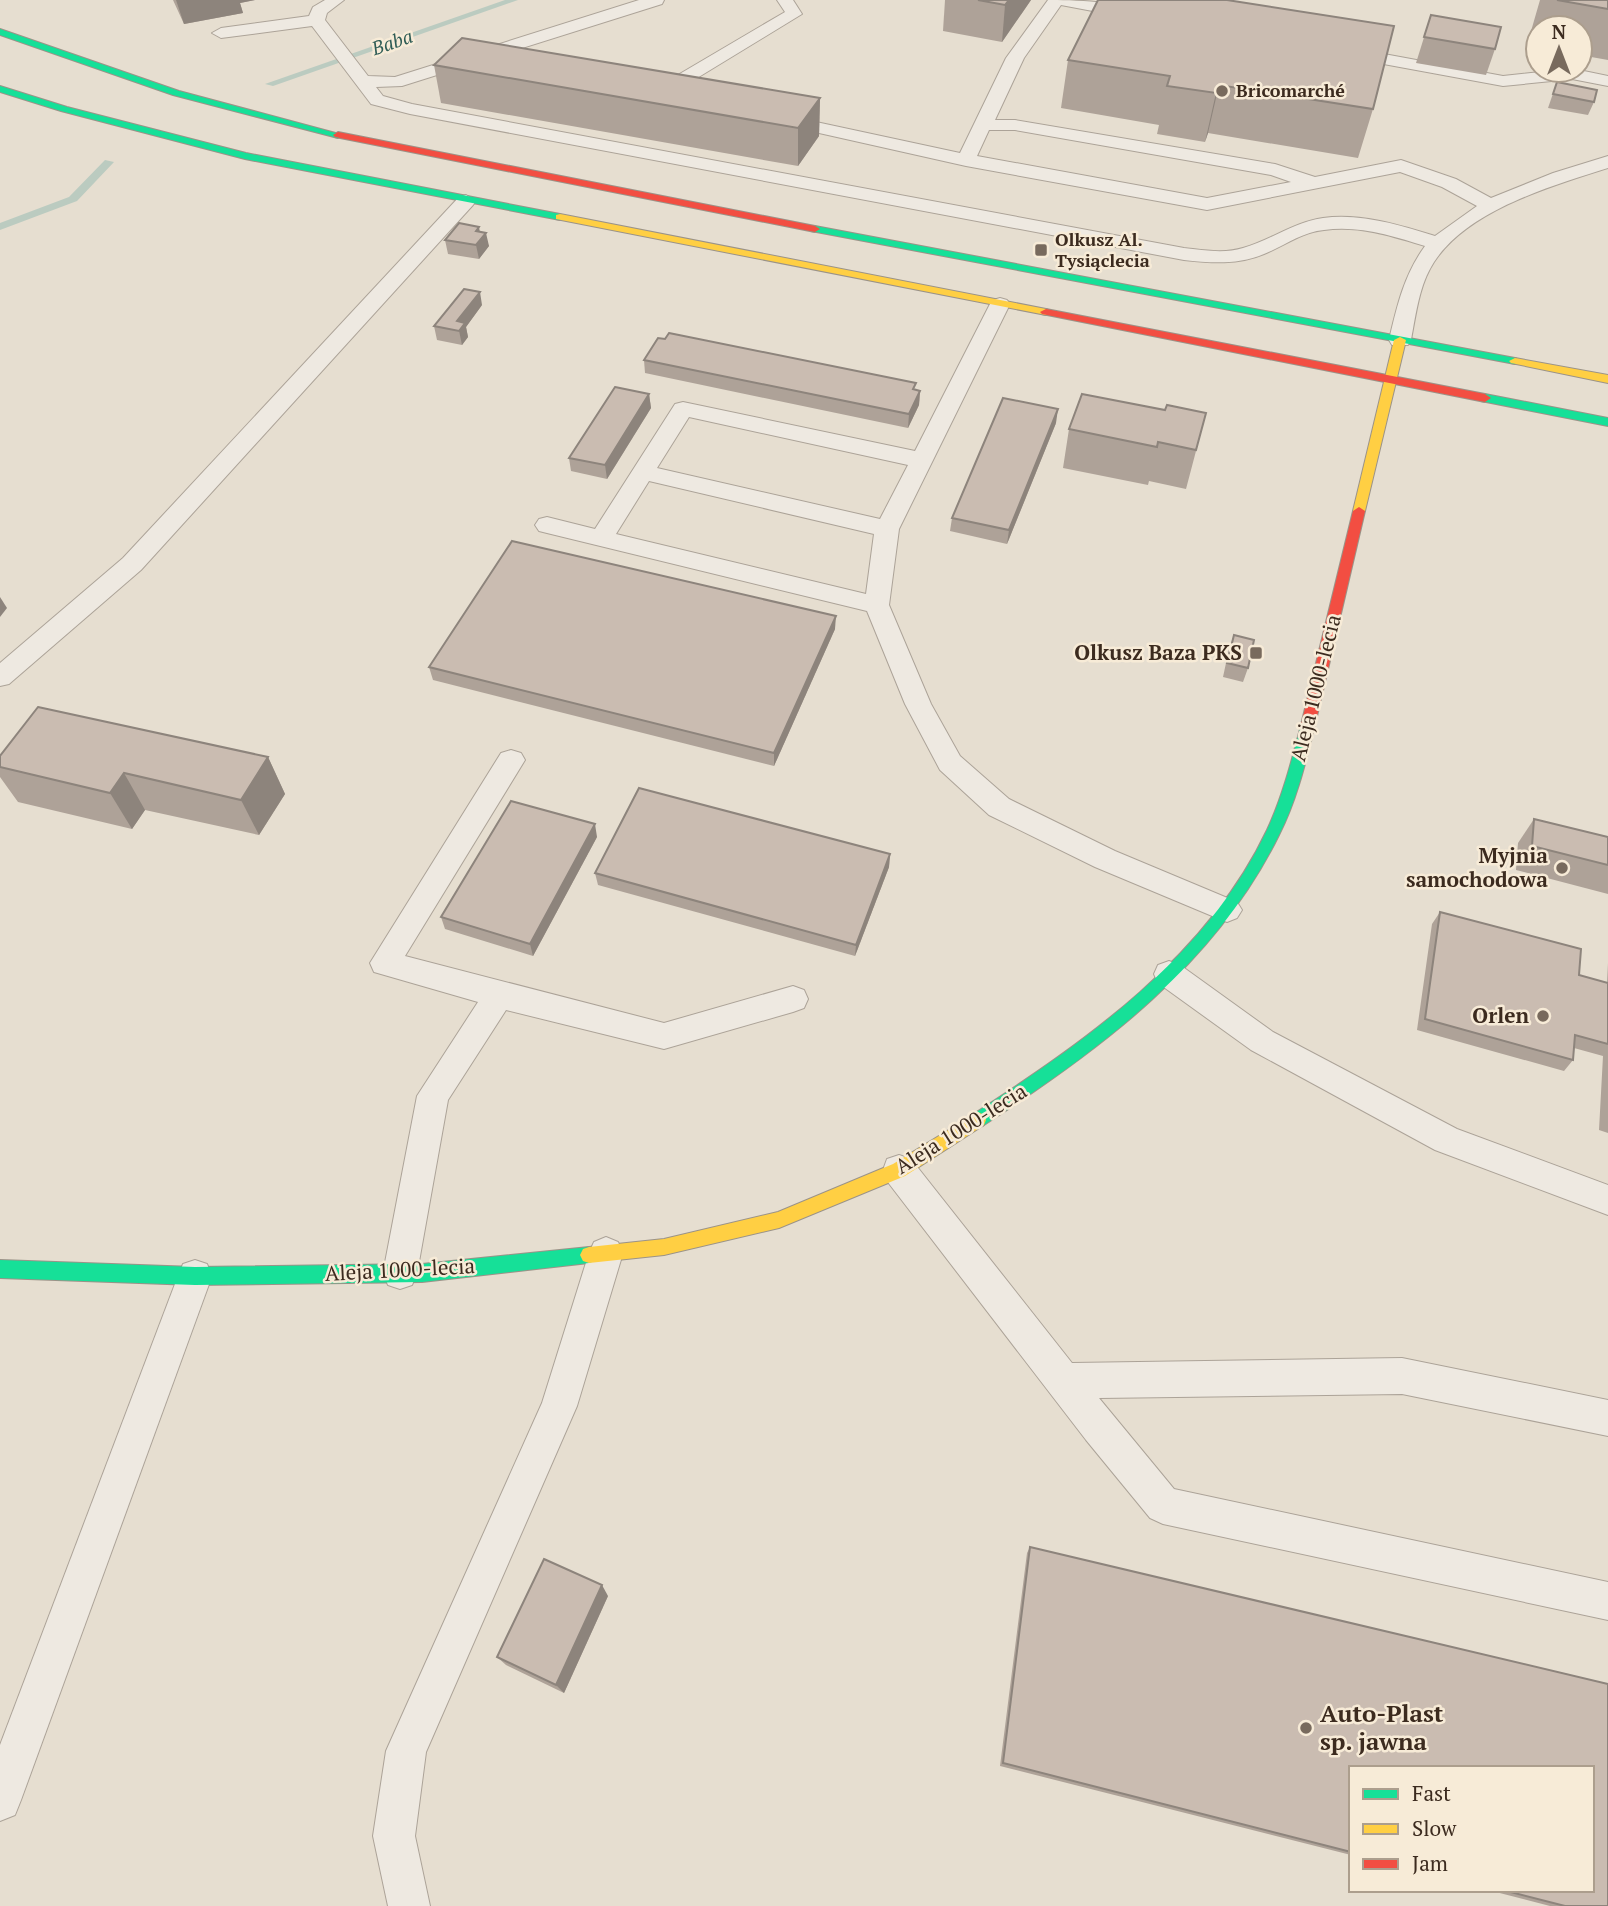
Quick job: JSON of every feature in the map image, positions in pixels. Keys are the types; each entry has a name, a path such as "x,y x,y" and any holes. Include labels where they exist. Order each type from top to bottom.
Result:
{"main road":[{"path":"0,32 65,57 198,98 386,145 510,171 1608,379"},
{"path":"0,89 64,109 246,156 1608,422"},
{"name":"Aleja 1000-lecia","path":"0,1269 195,1276 400,1273 664,1247 779,1220 899,1170 1007,1102 1097,1038 1169,974 1227,910 1272,835 1299,762 1399,340"}],"lane":[{"path":"316,20 319,11 336,0"},
{"path":"359,77 396,82 656,0"},
{"path":"681,101 648,95 794,14 785,0"},
{"path":"966,160 1015,58 1058,0 1153,17"},
{"path":"221,33 316,20"},
{"path":"316,20 377,100 410,109 1184,254 1233,257 1257,250 1309,227 1342,223 1390,229 1437,243"},
{"path":"1328,49 1503,80 1572,74 1608,81"},
{"path":"460,62 499,69"},
{"path":"760,116 826,127 966,160 1207,204 1401,166 1450,183 1489,205"},
{"path":"983,125 1015,125 1261,167 1313,183"},
{"path":"1399,340 1410,293 1423,263 1437,243 1489,205 1608,162"},
{"path":"0,677 132,564 466,201"},
{"path":"1000,304 887,529 877,605 918,704 950,763 999,807 1105,859 1227,910"},
{"path":"601,538 683,409 922,460"},
{"path":"643,472 887,529"},
{"path":"547,524 877,605"},
{"path":"511,760 385,963 499,995 664,1036 793,999"},
{"path":"1169,974 1262,1041 1446,1140 1608,1200"},
{"path":"400,1273 433,1096 499,995"},
{"path":"899,1170 1163,1505 1608,1601"},
{"path":"409,1906 394,1836 406,1751 559,1406 606,1253"},
{"path":"0,1800 195,1276"},
{"path":"1063,1381 1402,1376 1608,1418"}],"building":[{"path":"978,0 1009,0 1005,5"},
{"path":"1098,0 1227,0 1394,26 1373,109 1219,85 1216,93 1167,86 1170,76 1068,60"},
{"path":"1557,0 1608,0 1608,9"},
{"path":"1431,15 1501,27 1495,49 1424,37"},
{"path":"462,38 820,98 798,128 434,65"},
{"path":"1556,84 1597,90 1594,102 1553,94"},
{"path":"459,223 479,227 476,231 486,233 476,245 445,240"},
{"path":"464,289 480,292 457,321 465,323 459,331 434,326"},
{"path":"669,333 916,383 913,389 920,391 909,414 644,360 658,338 665,339"},
{"path":"615,387 649,394 605,465 569,458"},
{"path":"1082,394 1165,410 1167,405 1206,413 1196,450 1158,442 1157,447 1069,429"},
{"path":"1003,398 1058,409 1009,530 952,518"},
{"path":"512,541 836,616 774,753 429,667"},
{"path":"1234,635 1254,640 1248,668 1227,663"},
{"path":"38,707 268,757 241,800 124,773 110,793 0,767 0,756"},
{"path":"639,788 890,854 856,945 595,873"},
{"path":"511,801 595,824 530,944 441,917"},
{"path":"1534,819 1608,837 1608,865 1532,846"},
{"path":"1440,912 1581,949 1579,975 1608,983 1608,1044 1575,1035 1573,1060 1425,1019"},
{"name":"Auto-Plast sp. jawna","path":"1030,1547 1608,1684 1608,1906 1565,1906 1511,1892 1594,1892 1594,1766 1349,1766 1349,1851 1003,1763"},
{"path":"544,1559 602,1585 556,1685 497,1657"}],"waterway":[{"name":"Baba","path":"270,84 514,0"},
{"name":"Baba","path":"0,227 73,199 109,162"}],"traffic: fast":[{"path":"0,32 176,93 338,135"},
{"path":"0,89 64,109 245,156 560,217"},
{"path":"815,229 1515,361"},
{"path":"1485,398 1608,422"},
{"path":"978,1120 1063,1063 1105,1031 1183,961 1217,922 1247,880 1272,835 1288,796 1307,729"},
{"path":"0,1269 195,1276 422,1273 589,1255"}],"traffic: slow":[{"path":"560,217 1046,312"},
{"path":"1359,511 1400,340"},
{"path":"1515,361 1608,379"},
{"path":"589,1255 664,1247 779,1220 899,1170 978,1120"}],"traffic: jam":[{"path":"338,135 815,229"},
{"path":"1046,312 1485,398"},
{"path":"1307,729 1359,511"}],"place":[{"name":"Bricomarché","path":"1222,91"},
{"name":"Olkusz Al. Tysiąclecia","path":"1041,250"},
{"name":"Olkusz Baza PKS","path":"1256,653"},
{"name":"Myjnia samochodowa","path":"1562,868"},
{"name":"Orlen","path":"1543,1016"},
{"name":"Auto-Plast sp. jawna","path":"1306,1728"}]}
